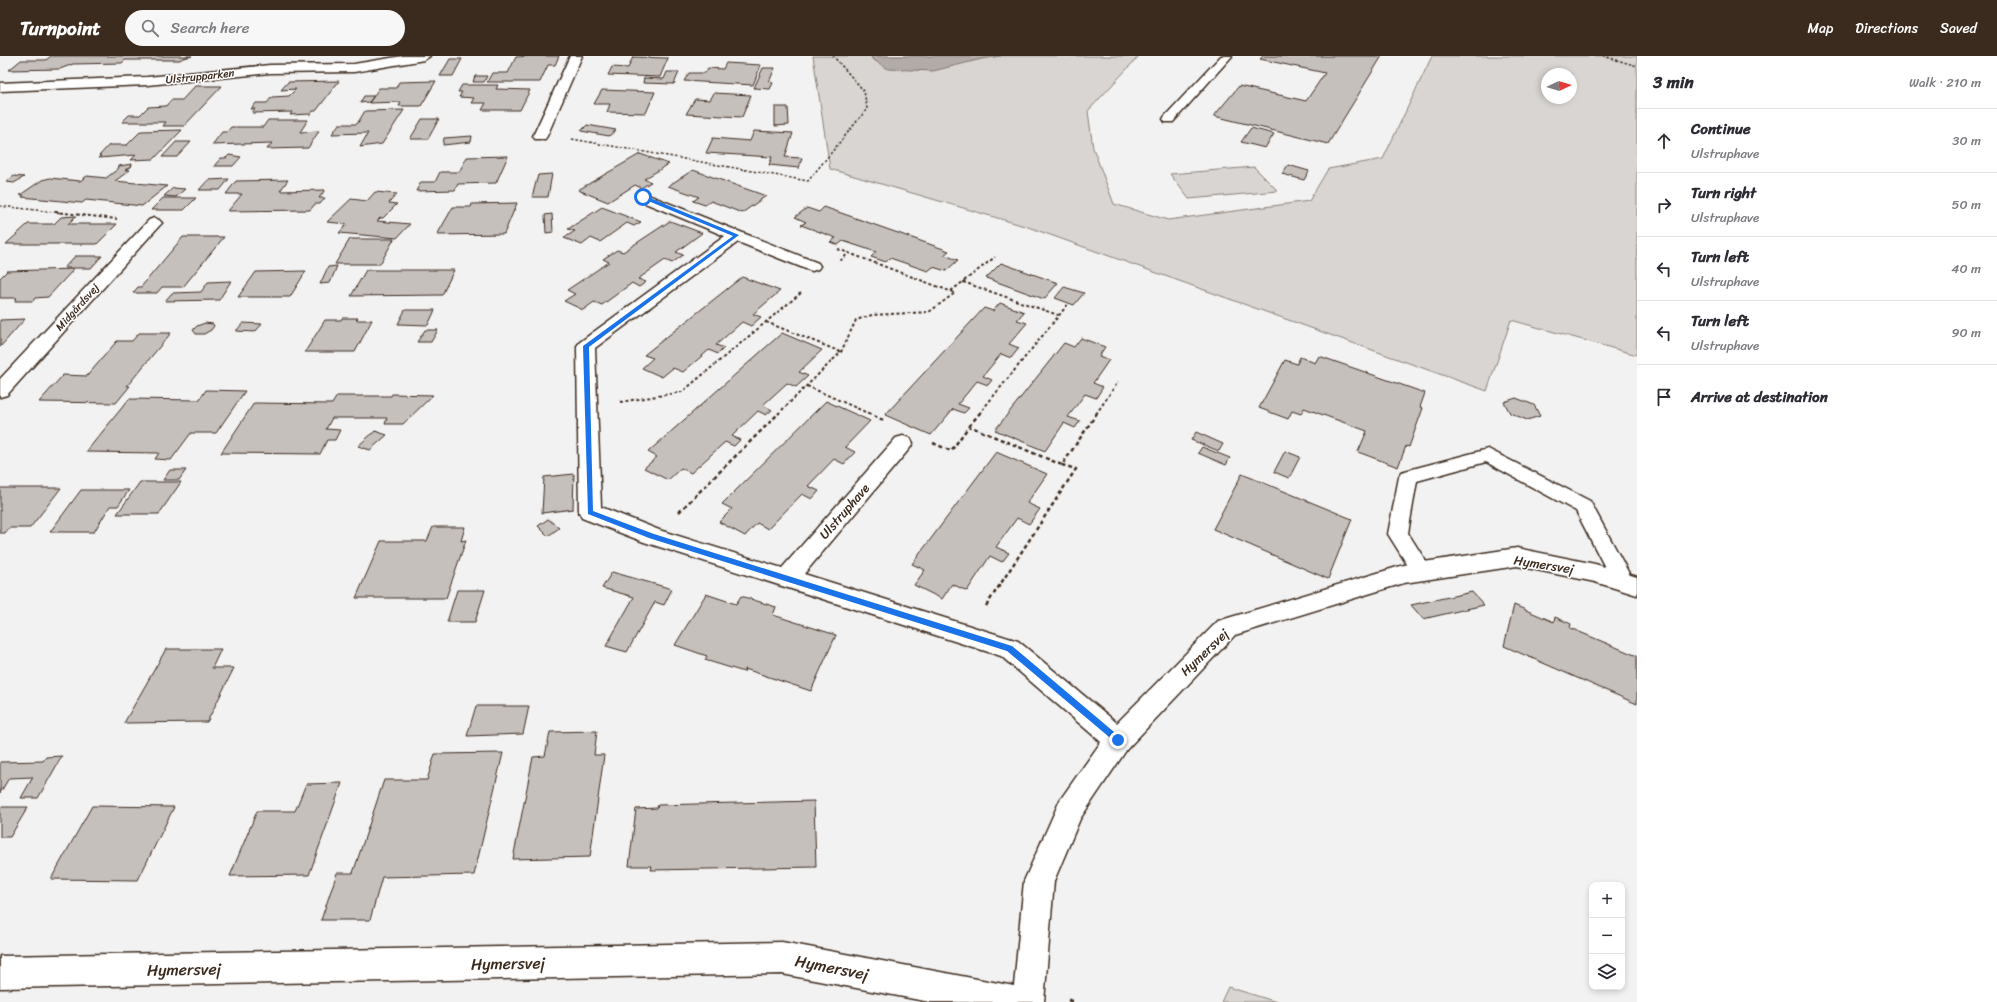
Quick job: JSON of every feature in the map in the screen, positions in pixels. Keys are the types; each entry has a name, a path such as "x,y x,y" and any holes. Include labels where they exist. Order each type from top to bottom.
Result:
{"street":[{"name":"Ulstrupparken","path":"0,87 131,82 270,69 354,68 424,56"},
{"path":"541,135 576,56"},
{"path":"643,197 812,266"},
{"name":"Midgårdsvej","path":"0,391 154,223"},
{"path":"737,235 586,346 590,512 663,540 1009,648 1118,740"},
{"name":"Ulstruphave","path":"786,579 903,443"},
{"name":"Hymersvej","path":"1028,1002 1039,881 1070,810 1118,740 1226,628 1404,574 1517,557 1595,573 1630,584"},
{"name":"Hymersvej","path":"0,972 782,958 1013,1002"}],"lane":[{"path":"1169,119 1227,56"},
{"path":"1422,571 1398,534 1408,477 1488,455 1583,506 1630,584"}],"path":[{"path":"541,135 808,181 867,109 864,91 833,56"},
{"path":"1603,56 1637,66"},
{"path":"0,206 154,223"},
{"path":"663,540 681,509 841,352 856,320 872,315 929,312 955,293 835,248"},
{"path":"838,263 849,253"},
{"path":"950,291 995,257"},
{"path":"963,282 1058,315"},
{"path":"588,407 682,392 808,287"},
{"path":"930,441 950,451 1069,303"},
{"path":"766,322 841,352"},
{"path":"1062,465 1118,382"},
{"path":"807,386 887,422"},
{"path":"967,635 1076,469 1062,465 969,426"}],"shaded area":[{"path":"813,56 1139,56 1088,111 1093,148 1114,204 1168,220 1309,201 1328,169 1383,159 1432,56 1637,56 1637,355 1511,320 1487,391 1028,227 830,169"},
{"path":"871,56 1001,56 933,71 888,69 872,59"},
{"path":"1254,167 1278,191 1189,199 1170,174"},
{"path":"1228,987 1277,1002 1221,1002"}],"building":[{"path":"51,56 192,56 180,60 125,60 122,63 73,64 60,69 9,70 21,60 46,60"},
{"path":"559,56 555,65 548,65 540,82 487,82 492,73 508,73 516,57"},
{"path":"1263,56 1382,56 1328,144 1214,116 1239,86 1306,101 1325,73 1260,59"},
{"path":"633,57 668,58 660,77 608,75 612,67 628,68"},
{"path":"450,59 462,59 453,76 440,76"},
{"path":"726,63 761,65 753,85 684,81 689,73 705,73 708,68 723,69"},
{"path":"763,68 775,68 769,82 773,83 770,89 754,88"},
{"path":"667,72 679,72 674,84 643,83 644,78 664,79"},
{"path":"475,76 487,76 484,82 473,82"},
{"path":"339,81 316,111 313,111 311,114 290,115 292,112 252,113 255,109 251,109 256,103 267,103 272,97 289,96 296,89 281,90 288,82"},
{"path":"436,81 421,106 399,106 401,102 369,103 379,88 396,88 399,82"},
{"path":"462,85 498,85 496,89 530,90 520,110 482,110 486,103 471,103 474,98 459,97 462,92 458,92"},
{"path":"195,86 222,86 184,126 163,126 166,122 122,122 129,115 140,115 148,107 166,106 171,100 182,100"},
{"path":"602,90 655,92 646,113 607,112 610,104 594,104"},
{"path":"714,93 751,95 742,117 686,114 695,99 710,100"},
{"path":"364,96 374,96 369,102 360,103"},
{"path":"775,107 788,107 789,125 775,126"},
{"path":"404,110 382,144 360,147 368,133 332,134 339,124 357,124 365,111"},
{"path":"422,119 439,119 428,139 410,139"},
{"path":"268,120 308,120 300,132 319,131 308,148 267,149 272,143 212,145 222,132 227,132 231,127 263,127"},
{"path":"587,125 616,130 609,136 581,131"},
{"path":"1251,128 1274,134 1265,148 1241,142"},
{"path":"182,130 154,159 131,160 136,155 99,158 101,156 99,156 109,145 127,145 141,131"},
{"path":"754,131 793,133 785,157 802,158 799,168 769,165 772,157 706,153 713,138 750,141"},
{"path":"472,136 471,142 443,145 444,138"},
{"path":"176,142 191,142 177,157 162,157"},
{"path":"640,154 669,164 644,179 651,182 641,188 635,185 608,202 578,190"},
{"path":"229,155 241,157 233,166 214,166 221,158 226,158"},
{"path":"508,156 496,183 458,184 455,190 416,191 421,182 435,182 440,172 459,172 467,157"},
{"path":"132,164 131,167 125,170 130,170 115,181 167,186 142,206 86,200 82,203 22,197 24,195 20,195 42,180 50,178 80,181 87,176 106,178 118,169 119,166"},
{"path":"1288,165 1309,171 1304,180 1282,174"},
{"path":"693,170 766,196 742,213 711,201 705,205 693,201 699,197 668,186"},
{"path":"552,174 548,197 532,197 538,175"},
{"path":"14,176 24,177 14,183 6,182"},
{"path":"229,179 220,190 199,190 208,180"},
{"path":"288,180 280,191 325,190 319,198 325,198 320,204 315,204 310,210 228,211 242,194 226,194 236,181"},
{"path":"173,188 185,189 176,197 164,196"},
{"path":"375,192 397,194 389,203 397,204 383,218 380,218 377,221 410,224 397,238 339,233 347,224 327,222 351,199 367,201"},
{"path":"163,198 196,198 184,210 151,210"},
{"path":"517,203 504,234 437,235 453,207 471,207 472,204"},
{"path":"602,207 641,222 634,226 627,223 600,242 591,238 582,245 564,238 575,231 568,229"},
{"path":"824,207 949,251 944,255 958,260 946,271 933,267 928,271 890,258 886,262 871,257 876,252 843,241 838,245 830,242 836,238 801,225 806,222 795,217 807,208 819,212"},
{"path":"552,214 553,232 546,233 545,215"},
{"path":"76,216 68,224 117,224 97,244 6,244 28,224 54,224 61,217"},
{"path":"670,221 702,233 676,252 683,255 672,263 665,260 638,279 646,282 639,287 632,283 602,305 594,302 583,310 564,301 575,294 567,290 609,262 603,259 617,250 623,252"},
{"path":"183,237 224,237 183,287 162,287 157,293 133,293 138,287 141,287"},
{"path":"350,239 394,239 380,264 335,264"},
{"path":"75,256 102,256 91,268 64,268"},
{"path":"1001,263 1058,283 1044,299 986,278"},
{"path":"337,266 330,283 320,284 328,267"},
{"path":"74,269 48,297 35,298 33,301 14,301 17,298 0,298 0,278 7,271"},
{"path":"366,270 454,270 442,295 351,296"},
{"path":"306,271 290,297 238,297 256,272"},
{"path":"742,277 780,291 753,314 761,317 751,326 742,322 716,345 724,348 718,354 709,350 683,372 673,368 662,377 642,368 653,358 644,355"},
{"path":"231,281 219,300 165,301 172,293 201,292 208,282"},
{"path":"1064,287 1084,293 1074,305 1055,298"},
{"path":"1000,303 1024,312 1017,320 1027,323 1009,344 1019,348 1011,358 1001,354 983,376 992,380 988,385 977,381 958,404 969,408 964,413 953,409 931,435 885,415 984,308 993,311"},
{"path":"405,310 435,310 428,325 398,324"},
{"path":"342,318 372,320 355,352 305,352 325,320 341,320"},
{"path":"25,319 0,347 0,320"},
{"path":"205,323 213,324 214,326 211,330 204,334 196,334 193,330 197,326"},
{"path":"243,323 262,324 255,332 236,331"},
{"path":"425,330 438,330 431,342 417,342"},
{"path":"139,333 171,333 127,386 130,386 116,403 39,402 63,375 87,376 117,341 132,341"},
{"path":"782,333 822,350 799,372 808,376 796,387 787,383 763,405 772,410 766,415 758,411 732,436 740,440 734,446 725,442 691,473 681,468 668,480 644,468 657,457 648,452"},
{"path":"1081,338 1105,347 1099,356 1109,360 1093,383 1103,387 1096,398 1085,394 1068,417 1080,421 1075,428 1064,423 1045,451 995,430 1064,343 1074,347"},
{"path":"1319,356 1425,393 1420,407 1423,408 1409,447 1406,446 1398,467 1358,452 1367,431 1304,408 1301,414 1292,411 1288,419 1259,408 1285,360 1297,364 1300,357 1315,363"},
{"path":"206,390 245,391 216,433 191,433 171,460 155,459 159,453 86,452 129,399 199,400"},
{"path":"392,394 433,395 403,424 385,424 387,418 332,418 326,429 340,430 335,440 327,440 320,454 221,453 254,403 332,404 337,396 391,396"},
{"path":"1516,398 1534,405 1540,416 1527,420 1510,413 1504,402"},
{"path":"826,401 870,421 845,447 855,452 844,464 834,459 808,486 819,491 812,499 802,494 768,529 757,523 745,536 719,522 732,509 722,504"},
{"path":"375,431 387,435 370,450 358,446"},
{"path":"1196,432 1223,444 1219,451 1191,440"},
{"path":"1202,447 1230,458 1226,465 1198,453"},
{"path":"1285,451 1300,457 1289,478 1274,472"},
{"path":"996,452 1047,474 1027,503 1040,509 1029,524 1017,518 996,547 1009,553 1002,562 990,556 967,591 952,584 942,599 914,585 925,570 912,564"},
{"path":"170,470 186,470 179,480 163,480"},
{"path":"574,474 573,509 542,513 544,477"},
{"path":"1242,474 1352,519 1328,579 1213,529"},
{"path":"140,482 181,482 159,514 117,514"},
{"path":"0,488 61,488 30,528 9,528 5,533 0,533"},
{"path":"81,490 129,490 118,506 110,506 94,532 50,532"},
{"path":"548,519 559,528 548,536 538,526"},
{"path":"433,527 465,527 461,541 466,540 446,598 356,598 381,541 427,541"},
{"path":"612,572 672,589 664,605 655,602 627,652 606,646 634,597 602,588"},
{"path":"457,590 485,590 475,622 447,622"},
{"path":"1472,592 1484,605 1423,619 1411,605"},
{"path":"706,594 736,604 741,596 776,607 773,615 836,635 811,691 745,669 744,672 705,660 707,656 675,645"},
{"path":"1514,605 1554,622 1555,617 1571,624 1570,628 1637,656 1637,704 1504,646"},
{"path":"166,649 221,649 212,668 234,668 207,722 124,723"},
{"path":"476,706 529,706 523,734 467,736"},
{"path":"597,731 594,755 604,755 590,857 513,859 533,757 545,756 550,732"},
{"path":"503,753 474,875 382,877 370,920 321,920 337,873 353,873 384,780 427,780 435,754"},
{"path":"62,756 38,798 21,798 33,777 9,778 0,793 0,762 43,761 46,757"},
{"path":"342,783 309,875 230,876 257,811 295,811 306,784"},
{"path":"814,801 816,867 651,870 652,866 629,866 636,809 657,808 658,805"},
{"path":"92,806 174,807 138,880 51,879"},
{"path":"0,807 28,807 10,837 0,837"}],"route":[{"path":"643,197 737,235 586,346 590,512 652,536 1009,648 1118,740"}]}
